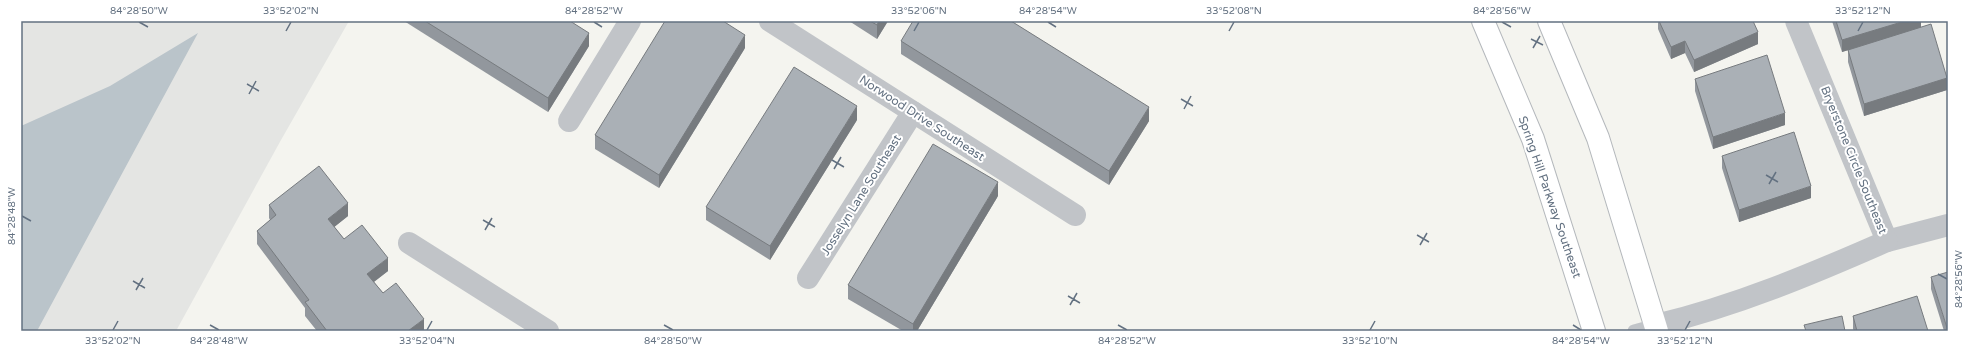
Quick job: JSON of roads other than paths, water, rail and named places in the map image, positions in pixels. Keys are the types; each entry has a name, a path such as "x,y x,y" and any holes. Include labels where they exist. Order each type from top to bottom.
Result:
{"street":[{"name":"Norwood Drive Southeast","path":"770,21 1075,215"},
{"name":"Spring Hill Parkway Southeast","path":"1484,21 1533,138 1594,331"},
{"path":"1549,21 1598,138 1657,328 1800,280 1887,241"},
{"name":"Bryerstone Circle Southeast","path":"1796,21 1887,241 1948,225"},
{"path":"569,121 624,23"},
{"name":"Josselyn Lane Southeast","path":"808,278 913,112"},
{"path":"409,243 543,330"}],"lane":[{"path":"1634,331 1657,328"}]}
